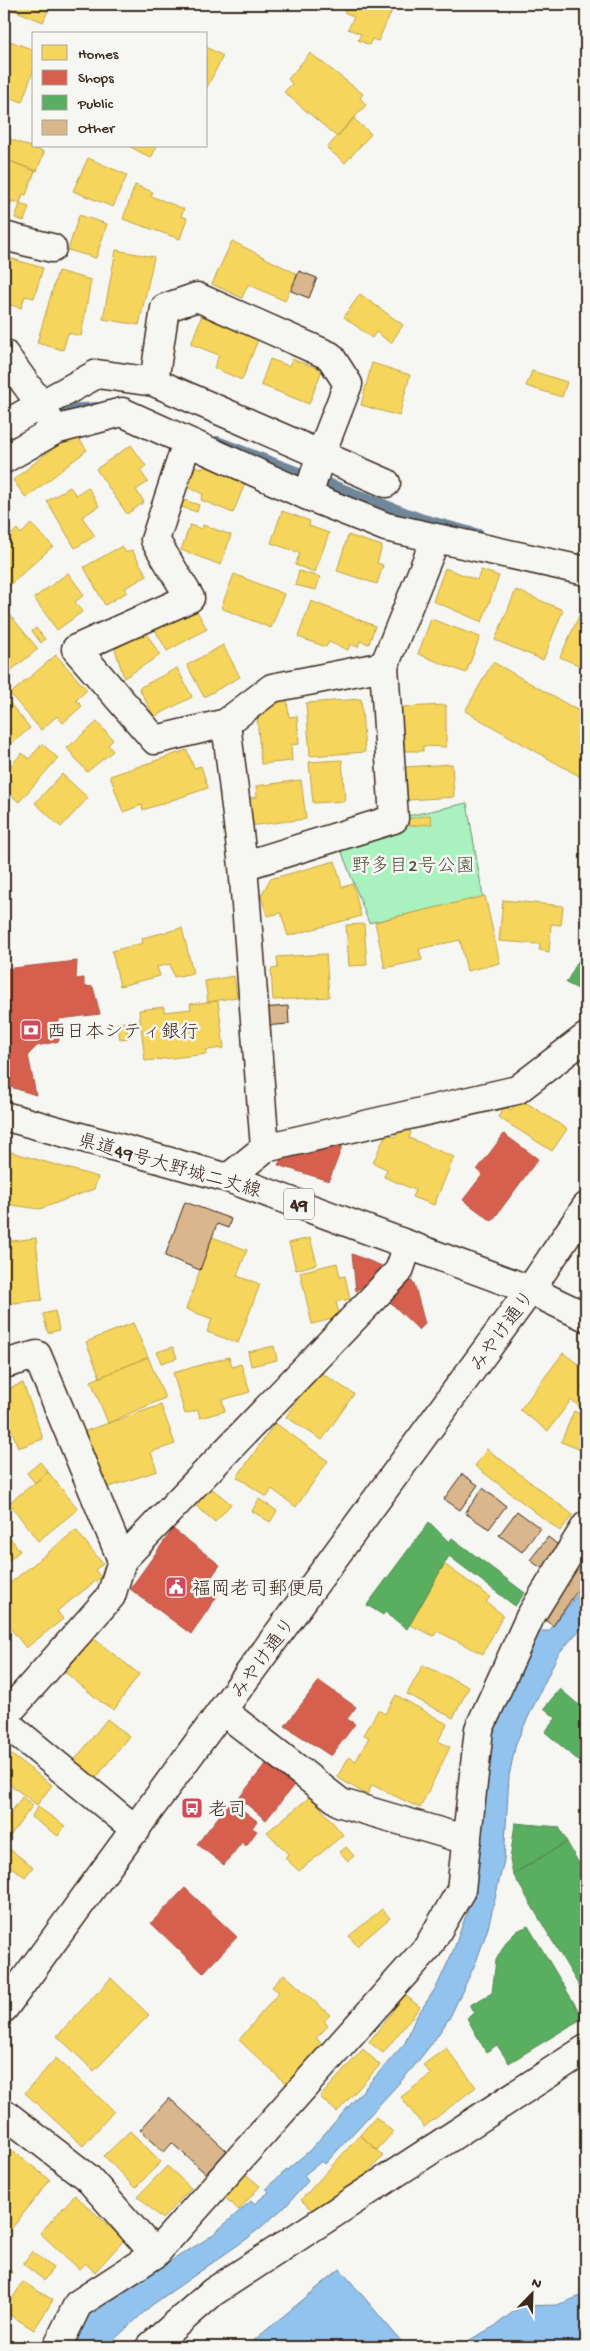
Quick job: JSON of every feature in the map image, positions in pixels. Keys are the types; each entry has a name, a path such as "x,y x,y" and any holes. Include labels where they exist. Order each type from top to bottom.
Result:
{"main road":[{"path":"4,236 52,248"},
{"path":"154,382 165,308 197,297 330,356 348,384 315,473"},
{"path":"4,354 42,405 55,430"},
{"path":"4,425 97,374 154,382 315,473 386,527 586,571"},
{"path":"4,459 55,430 122,412 187,442 315,473 386,483"},
{"path":"187,442 155,540 190,598 76,649 155,740 226,723 272,688 384,666"},
{"path":"244,866 394,819 384,666 436,538"},
{"path":"226,723 244,866 266,1148"},
{"path":"228,1178 266,1148 517,1090 586,1037"},
{"name":"県道49号大野城二丈線","path":"4,1116 228,1178 530,1290 586,1317"},
{"name":"みやけ通り","path":"4,2008 530,1290 586,1207"},
{"path":"136,1830 13,1729 4,1718 111,1596 122,1560 399,1271 408,1245"},
{"path":"4,1364 37,1354 122,1560"},
{"path":"57,2347 78,2304 155,2254 428,1947 461,1890 479,1729 530,1617 586,1526"},
{"path":"223,1711 341,1803 467,1840"},
{"path":"150,2347 213,2292 586,2049"},
{"path":"4,2113 88,2178 155,2254"}],"green space":[{"name":"野多目2号公園","path":"467,803 483,897 369,923 336,837 394,819"}],"water":[{"path":"586,1583 586,1623 558,1654 516,1743 509,1776 504,1860 488,1928 476,1962 450,2017 433,2042 411,2070 325,2164 322,2161 304,2175 308,2181 287,2205 248,2238 152,2305 106,2347 62,2347 78,2320 135,2276 161,2267 210,2237 251,2201 254,2204 269,2192 266,2188 310,2150 405,2043 415,2019 437,1986 453,1951 469,1907 486,1738 536,1631 549,1631"},
{"path":"340,2269 406,2347 246,2347"},
{"path":"586,2294 586,2347 457,2347 495,2326 521,2306 557,2305"}],"building: Homes":[{"path":"11,4 51,4 43,22 9,8"},
{"path":"347,4 383,4 393,8 378,41 372,39 369,45 358,40 361,34 348,29 354,17 344,12"},
{"path":"4,39 32,49 32,74 22,102 4,95"},
{"path":"208,48 223,56 208,85"},
{"path":"310,53 363,94 360,98 366,105 337,137 284,92 292,84 288,79"},
{"path":"353,118 371,134 345,163 327,148"},
{"path":"7,138 44,152 37,171 4,159 4,145"},
{"path":"133,148 156,148 151,158"},
{"path":"88,158 127,175 113,207 73,191"},
{"path":"4,159 35,171 26,195 23,194 20,203 12,201 5,219"},
{"path":"135,185 153,192 151,196 184,209 181,216 187,218 180,239 123,219"},
{"path":"20,204 29,207 24,221 15,218"},
{"path":"79,215 107,224 96,258 68,250"},
{"path":"232,241 297,274 285,301 248,284 242,298 212,284"},
{"path":"116,250 154,257 139,325 103,319"},
{"path":"6,257 43,268 34,298 25,296 21,308 4,303"},
{"path":"58,271 91,280 81,336 68,333 63,350 37,343"},
{"path":"360,294 403,325 391,343 376,332 372,338 344,317"},
{"path":"202,315 259,337 242,380 214,368 219,355 191,344"},
{"path":"270,359 289,366 292,359 322,370 309,404 261,385"},
{"path":"372,363 410,375 399,416 361,405"},
{"path":"532,371 567,382 562,397 526,386"},
{"path":"74,432 87,450 26,498 13,480"},
{"path":"131,445 146,466 140,470 148,482 136,490 144,502 127,514 96,469"},
{"path":"207,459 248,476 233,513 201,500 203,494 187,487 196,466 203,469"},
{"path":"70,487 76,495 88,487 99,506 82,517 95,536 75,548 47,501"},
{"path":"181,499 199,505 197,512 178,506"},
{"path":"282,511 310,521 309,526 329,533 315,572 295,565 300,553 271,543"},
{"path":"31,524 53,546 4,590 4,542 17,529 21,534"},
{"path":"190,525 202,529 203,525 231,535 221,565 181,550"},
{"path":"348,535 382,546 377,563 383,565 377,584 337,571"},
{"path":"122,546 126,553 132,550 147,576 125,588 127,592 105,605 84,567"},
{"path":"445,568 477,580 481,570 499,576 482,622 433,601"},
{"path":"299,571 320,577 316,590 295,585"},
{"path":"68,573 84,595 75,602 82,612 57,630 34,598"},
{"path":"234,574 284,594 271,628 221,608"},
{"path":"516,590 563,610 543,660 495,640"},
{"path":"311,601 375,626 369,644 360,641 358,647 350,644 348,650 329,642 326,647 298,637"},
{"path":"586,601 586,663 583,667 560,657"},
{"path":"194,606 207,629 167,651 154,628"},
{"path":"10,615 38,649 4,676 4,620"},
{"path":"431,619 480,637 466,673 418,654"},
{"path":"36,628 45,639 41,643 32,631"},
{"path":"145,631 160,655 124,678 115,649"},
{"path":"223,645 240,677 204,697 187,665"},
{"path":"56,655 87,690 76,700 82,706 63,723 57,716 41,730 10,694"},
{"path":"493,662 586,715 586,780 465,711"},
{"path":"177,668 192,697 154,717 139,688"},
{"path":"361,699 365,752 310,756 306,703"},
{"path":"287,700 289,717 297,716 299,744 291,745 292,761 261,764 256,703"},
{"path":"8,701 30,728 4,750 4,704"},
{"path":"446,705 446,747 423,746 423,751 405,751 401,707"},
{"path":"97,722 113,740 108,745 113,751 87,772 67,748"},
{"path":"42,744 58,758 19,802 4,789 4,773 22,753 29,759"},
{"path":"187,750 194,768 201,766 208,788 143,810 142,805 123,812 110,776"},
{"path":"342,760 345,801 313,803 309,762"},
{"path":"452,764 454,797 408,800 405,767"},
{"path":"62,774 88,798 61,827 35,803"},
{"path":"301,780 306,819 248,826 244,799 257,797 256,786"},
{"path":"430,815 432,824 408,826 407,819"},
{"path":"335,861 342,887 353,884 361,916 288,936 281,913 267,916 261,896 270,879"},
{"path":"485,896 500,963 467,971 460,940 419,949 422,960 385,968 375,922"},
{"path":"503,900 563,906 561,925 551,924 549,952 539,950 540,944 499,941"},
{"path":"364,924 367,965 349,966 346,925"},
{"path":"182,928 193,973 174,977 170,964 157,967 160,976 120,986 112,951 143,943 142,938"},
{"path":"326,954 329,997 273,1000 271,969 278,968 277,957"},
{"path":"234,976 237,997 208,1002 205,981"},
{"path":"218,1001 224,1048 206,1050 207,1054 145,1061 139,1010 164,1007 164,1012 191,1009 190,1004"},
{"path":"126,1022 128,1038 120,1039 117,1023"},
{"path":"519,1098 567,1129 552,1151 498,1117 505,1106 511,1110"},
{"path":"400,1127 411,1132 409,1138 454,1157 434,1205 412,1197 415,1190 384,1177 387,1169 373,1163 386,1133 395,1137"},
{"path":"4,1150 98,1177 94,1189 40,1209 4,1204"},
{"path":"212,1237 247,1250 237,1276 260,1284 238,1343 207,1332 212,1319 186,1309"},
{"path":"36,1238 42,1300 4,1304 4,1242"},
{"path":"310,1238 317,1264 296,1270 289,1243"},
{"path":"337,1263 340,1277 345,1276 350,1299 336,1302 340,1317 312,1324 300,1272"},
{"path":"55,1311 59,1330 48,1333 43,1314"},
{"path":"133,1323 148,1357 100,1377 86,1342"},
{"path":"274,1346 277,1360 251,1366 248,1352"},
{"path":"173,1347 177,1358 161,1363 157,1352"},
{"path":"563,1353 586,1370 586,1380 581,1387 586,1390 586,1408 584,1410 571,1400 548,1431 520,1410"},
{"path":"148,1357 165,1398 108,1423 91,1381"},
{"path":"229,1357 232,1367 241,1364 250,1392 222,1400 225,1411 200,1418 198,1410 185,1414 173,1373"},
{"path":"317,1370 354,1394 322,1440 286,1417"},
{"path":"23,1383 43,1439 18,1448 4,1408 4,1390"},
{"path":"161,1405 175,1444 151,1452 157,1471 103,1489 83,1432"},
{"path":"574,1411 586,1417 586,1452 561,1442"},
{"path":"275,1423 328,1461 296,1507 272,1489 267,1497 237,1477"},
{"path":"4,1438 10,1443 4,1451"},
{"path":"487,1449 573,1515 560,1531 475,1466"},
{"path":"40,1462 48,1472 35,1483 27,1473"},
{"path":"48,1472 78,1509 38,1541 9,1503"},
{"path":"210,1487 231,1504 215,1522 195,1505"},
{"path":"259,1499 277,1511 270,1522 252,1511"},
{"path":"76,1530 103,1564 95,1570 101,1577 57,1611 63,1619 26,1648 4,1620 4,1588"},
{"path":"7,1534 20,1551 4,1564 4,1537"},
{"path":"444,1564 490,1597 486,1602 503,1615 483,1654 437,1631 434,1636 410,1625"},
{"path":"93,1638 139,1674 114,1710 101,1702 65,1672"},
{"path":"423,1665 469,1687 453,1718 407,1694"},
{"path":"396,1695 447,1724 438,1741 450,1747 420,1808 372,1785 367,1795 337,1777 349,1757 356,1761 369,1737 364,1735 378,1710 385,1714"},
{"path":"107,1719 129,1736 96,1778 74,1761"},
{"path":"9,1753 52,1785 37,1805 4,1780 4,1760"},
{"path":"311,1796 343,1835 299,1871 285,1858 288,1854 267,1832"},
{"path":"22,1797 33,1805 4,1844 4,1822"},
{"path":"38,1807 65,1826 58,1836 31,1817"},
{"path":"346,1847 354,1856 348,1861 340,1852"},
{"path":"8,1848 33,1867 25,1877 4,1862 4,1854"},
{"path":"382,1909 390,1918 357,1946 349,1936"},
{"path":"284,1974 330,2015 324,2021 328,2026 316,2038 324,2046 286,2084 239,2040 279,1992 272,1987"},
{"path":"111,1978 149,2015 94,2071 57,2036"},
{"path":"405,1995 420,2007 383,2053 369,2042"},
{"path":"446,2048 476,2087 424,2127 401,2097 431,2074 423,2065"},
{"path":"363,2049 380,2065 337,2112 320,2097"},
{"path":"56,2058 114,2111 83,2146 25,2093"},
{"path":"376,2117 393,2132 377,2150 360,2135"},
{"path":"130,2131 161,2162 135,2188 104,2156"},
{"path":"360,2135 383,2156 365,2176 340,2196 314,2212 301,2200"},
{"path":"4,2144 50,2180 4,2238"},
{"path":"167,2166 191,2188 162,2219 138,2196"},
{"path":"244,2173 260,2186 239,2210 223,2196"},
{"path":"75,2195 124,2240 95,2272 85,2263 79,2269 40,2233"},
{"path":"32,2251 53,2268 44,2280 23,2264"},
{"path":"4,2267 12,2272 4,2284"},
{"path":"23,2282 53,2300 34,2330 4,2311"}],"building: Shops":[{"name":"西日本シティ銀行","path":"77,961 76,979 84,978 84,986 93,987 100,1014 59,1019 59,1041 37,1046 28,1055 36,1095 4,1085 4,969"},
{"path":"504,1134 538,1159 492,1221 463,1200 483,1174 477,1170"},
{"path":"345,1139 329,1181 278,1165 284,1154"},
{"path":"352,1254 387,1268 356,1291"},
{"path":"409,1280 414,1283 425,1324 419,1330 389,1301"},
{"path":"173,1529 220,1565 205,1586 218,1595 191,1634 130,1589"},
{"path":"319,1681 356,1707 347,1719 355,1724 331,1756 285,1726"},
{"path":"270,1759 297,1781 266,1820 239,1798"},
{"path":"231,1801 257,1821 252,1828 257,1831 246,1846 242,1842 224,1865 197,1844"},
{"path":"185,1888 237,1937 203,1973 151,1923"}],"building: Public":[{"path":"586,947 586,988 584,992 566,983"},
{"path":"429,1522 449,1542 452,1538 525,1593 515,1606 449,1556 407,1629 385,1612 383,1615 367,1605"},
{"path":"560,1689 586,1711 586,1767 545,1732 556,1718 544,1708"},
{"path":"515,1823 559,1827 567,1842 513,1874 510,1860"},
{"path":"567,1842 586,1876 586,1998 513,1874"},
{"path":"528,1926 583,2018 509,2063 497,2045 486,2052 467,2018 475,2013 470,2005 492,1993 496,1960 507,1941 517,1931"}],"building: Other":[{"path":"299,271 317,278 309,298 291,291"},
{"path":"288,1006 289,1024 263,1026 261,1008"},
{"path":"185,1202 231,1219 228,1228 217,1224 200,1270 165,1256"},
{"path":"462,1474 478,1485 460,1510 444,1499"},
{"path":"483,1488 506,1506 489,1529 465,1513"},
{"path":"517,1511 540,1528 522,1552 499,1535"},
{"path":"548,1537 561,1547 544,1570 530,1560"},
{"path":"586,1552 586,1578 553,1626 541,1617"},
{"path":"169,2098 227,2151 206,2174 172,2143 164,2152 140,2130"}],"waterway":[{"path":"54,422 68,409 97,407"},
{"path":"217,441 420,518 479,534"}],"place":[{"name":"西日本シティ銀行","path":"31,1030"},
{"name":"福岡老司郵便局","path":"176,1587"},
{"name":"老司","path":"192,1808"}]}
